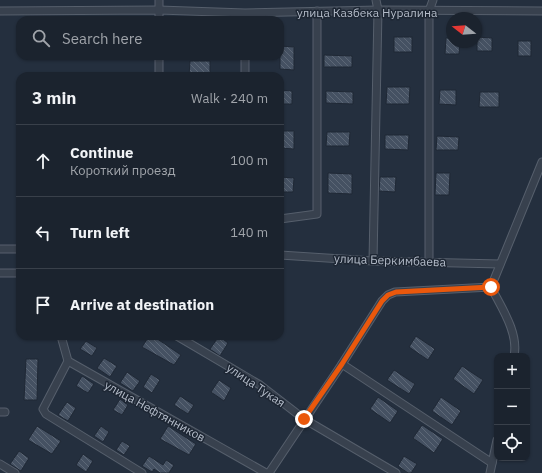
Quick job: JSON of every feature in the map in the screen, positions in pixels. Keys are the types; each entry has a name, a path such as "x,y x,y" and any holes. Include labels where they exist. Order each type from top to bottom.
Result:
{"street":[{"path":"159,0 159,16"},
{"path":"373,261 378,10 376,0"},
{"path":"429,262 429,11 434,0"},
{"name":"улица Казбека Нуралина","path":"0,11 159,10 245,16 317,11 542,11"},
{"path":"284,218 317,214 317,11"},
{"path":"158,60 158,72"},
{"path":"244,72 245,60"},
{"path":"514,353 513,336 491,287 542,162"},
{"path":"0,249 16,249"},
{"name":"улица Беркимбаева","path":"284,255 373,261 500,264"},
{"path":"0,273 16,273"},
{"path":"267,473 342,364 382,301 388,295 396,292 491,287"},
{"path":"62,340 68,361 43,409 46,414 142,473"},
{"name":"улица Тукая","path":"184,340 260,385 304,419 396,473"},
{"name":"улица Нефтянников","path":"68,361 267,473"},
{"path":"342,364 492,463"},
{"path":"490,473 494,454"},
{"path":"0,464 15,473"}],"building":[{"path":"394,37 412,37 412,52 394,52"},
{"path":"482,37 492,38 492,51 477,51 477,48 482,48"},
{"path":"446,38 446,48 460,48 459,54 445,54"},
{"path":"518,41 531,41 531,56 518,56"},
{"path":"284,46 294,47 294,70 280,69 280,60 284,60"},
{"path":"324,55 352,56 352,67 324,67"},
{"path":"190,61 210,61 210,72 189,72"},
{"path":"387,87 410,87 409,104 386,104"},
{"path":"284,90 292,91 292,104 284,104"},
{"path":"440,90 456,90 456,105 439,104"},
{"path":"326,91 353,92 353,104 326,103"},
{"path":"480,92 499,92 499,107 479,107"},
{"path":"284,131 294,131 294,149 284,148"},
{"path":"327,132 350,132 349,146 326,146"},
{"path":"385,135 409,135 408,150 385,149"},
{"path":"437,136 459,137 458,150 436,150"},
{"path":"328,173 352,174 352,194 328,193"},
{"path":"436,173 450,173 449,195 435,195"},
{"path":"284,177 294,178 293,192 284,192"},
{"path":"380,177 396,177 395,192 379,191"},
{"path":"416,336 435,349 428,360 409,347"},
{"path":"146,340 159,340 181,355 174,365 142,347"},
{"path":"216,340 224,340 228,343 220,356 210,349"},
{"path":"86,341 97,348 92,356 80,349"},
{"path":"104,358 117,366 110,377 97,368"},
{"path":"26,359 38,359 37,400 24,400"},
{"path":"462,366 483,380 474,394 453,379"},
{"path":"394,370 415,384 409,394 387,380"},
{"path":"127,372 140,381 133,391 120,383"},
{"path":"151,374 160,380 152,393 143,387"},
{"path":"82,376 94,384 88,393 76,386"},
{"path":"219,380 231,388 224,401 211,392"},
{"path":"180,396 194,405 188,414 174,405"},
{"path":"378,397 398,411 390,423 370,409"},
{"path":"441,397 461,411 452,425 432,411"},
{"path":"120,399 128,405 122,415 113,410"},
{"path":"67,402 76,408 68,421 58,415"},
{"path":"422,425 443,439 434,453 413,438"},
{"path":"37,426 61,441 52,454 28,440"},
{"path":"101,426 109,432 103,442 94,436"},
{"path":"168,426 196,444 189,455 160,439"},
{"path":"122,441 130,446 124,455 116,450"},
{"path":"19,451 29,458 21,471 10,464"},
{"path":"83,454 93,461 86,472 76,465"},
{"path":"149,456 163,465 166,460 174,465 169,473 160,473 154,469 152,472 142,466"},
{"path":"404,456 417,464 411,473 408,473 398,466"}],"route":[{"path":"304,419 342,364 382,301 388,295 396,292 491,287"}]}
